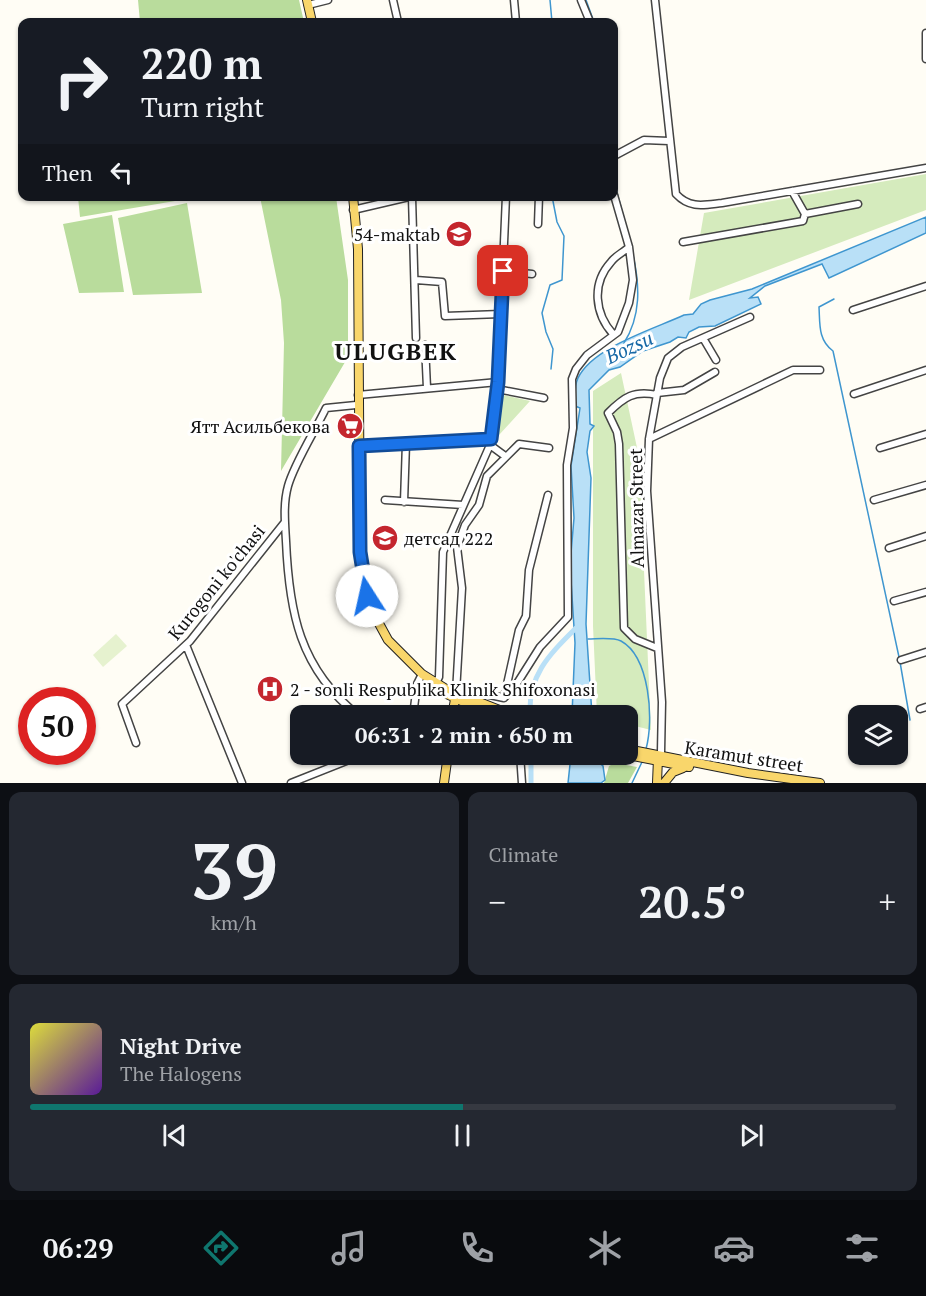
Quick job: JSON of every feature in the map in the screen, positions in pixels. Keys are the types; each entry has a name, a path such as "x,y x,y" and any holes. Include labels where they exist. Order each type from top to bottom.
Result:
{"main road":[{"path":"309,2 312,18"},
{"path":"353,201 356,288 356,529 364,596 371,618 380,635 421,675"},
{"path":"354,210 360,552 367,596 382,633 421,675 435,686 487,705"},
{"path":"456,693 470,705"},
{"path":"454,705 456,693"},
{"path":"638,755 660,759 660,783"},
{"name":"Karamut street","path":"660,759 694,768 789,783"},
{"name":"Karamut street","path":"660,759 820,783"},
{"path":"444,783 446,765"},
{"path":"660,783 676,771 694,768"}],"street":[{"path":"309,2 328,0"},
{"path":"393,0 397,18"},
{"path":"514,0 516,18"},
{"path":"581,0 588,18"},
{"path":"655,0 676,194 692,206 926,168"},
{"path":"926,33 926,59"},
{"path":"618,154 644,140 669,141"},
{"path":"792,191 805,214"},
{"path":"354,210 395,201"},
{"path":"413,201 416,338"},
{"path":"435,686 443,552 490,442 497,386 506,201"},
{"path":"538,201 538,224"},
{"path":"504,698 516,685 540,647 568,617 567,465 573,428 572,379 576,369 587,355 618,332 629,303 633,280 629,248 616,201"},
{"path":"805,214 858,204"},
{"path":"683,242 802,221 805,214"},
{"path":"614,334 602,321 597,304 600,285 610,262 629,248"},
{"path":"503,271 532,274"},
{"path":"416,280 442,282 445,316 501,314"},
{"path":"853,310 926,286"},
{"name":"Almazar Street","path":"660,759 662,702 647,491 649,439 657,394 668,358 682,347 750,317"},
{"path":"704,338 716,360"},
{"path":"424,345 427,388"},
{"path":"649,439 793,370 820,370"},
{"path":"854,394 926,370"},
{"path":"657,648 635,639 624,628 619,444 617,432 608,413 619,402 636,393 657,394 684,390 715,372"},
{"path":"358,395 427,388 497,386 544,398"},
{"path":"348,705 317,670 297,632 288,588 284,523 287,487 326,408 356,405"},
{"path":"880,448 926,434"},
{"path":"359,446 490,442 505,456"},
{"path":"404,502 406,443"},
{"path":"504,698 456,693 458,612 462,588 456,558 457,548 465,525 479,505 488,476 505,456 519,444 549,448"},
{"path":"874,500 926,484"},
{"path":"504,698 519,630 526,616 529,570 548,495"},
{"path":"385,500 463,505"},
{"name":"Kurogoni ko'chasi","path":"136,743 122,704 186,645 284,523"},
{"path":"889,548 926,536"},
{"path":"894,601 926,591"},
{"path":"186,645 243,783"},
{"path":"901,660 926,652"},
{"path":"415,705 421,675"},
{"path":"291,783 336,765"},
{"path":"521,765 522,783"}],"green space":[{"path":"138,0 299,0 303,18 140,18"},
{"path":"926,174 926,210 689,300 704,213"},
{"path":"78,201 175,201 80,217"},
{"path":"261,201 337,201 348,280 348,357 281,471 284,343 281,300"},
{"path":"187,203 202,293 133,295 118,218"},
{"path":"112,215 124,292 79,293 63,224"},
{"path":"621,373 639,457 651,730 638,727 638,705 597,705 593,626 593,391"},
{"path":"503,395 530,401 499,435 497,433"},
{"path":"116,634 127,646 103,667 93,655"},
{"path":"609,766 637,767 628,783 604,783"}],"water":[{"name":"Bozsu","path":"926,217 926,233 829,278 822,264 765,286 750,298 758,297 761,304 715,326 699,327 689,332 686,338 678,337 643,351 620,367 609,370 589,390 590,424 594,426 590,431 587,452 591,478 586,624 591,705 572,705 575,643 570,565 574,518 571,466 580,408 575,406 575,388 578,378 597,357 625,340 684,315 693,314 701,304 710,300 752,289"},
{"path":"570,765 603,766 605,780 601,783 568,783"}],"waterway":[{"path":"550,0 552,18"},
{"path":"586,0 593,18"},
{"path":"618,197 628,233"},
{"path":"551,369 553,349 542,313 550,285 562,280 564,236 557,222 553,201"},
{"path":"624,343 634,322 638,300 633,255"},
{"path":"834,299 819,307 822,337 833,351 899,657"},
{"path":"530,705 533,689 542,667 557,647 576,628"},
{"path":"588,639 621,641 631,649 638,661 644,675 649,706 650,722 646,749"},
{"path":"900,662 910,720"},
{"path":"632,783 642,762"},
{"path":"531,765 531,783"}],"place":[{"name":"54-maktab","path":"459,234"},
{"name":"Ятт Асильбекова","path":"350,426"},
{"name":"детсад 222","path":"385,538"},
{"name":"2 - sonli Respublika Klinik Shifoxonasi","path":"270,689"}],"district":[{"name":"ULUGBEK","path":"396,351"}],"route":[{"path":"367,596 360,552 359,446 491,439 498,382 503,271"}]}
